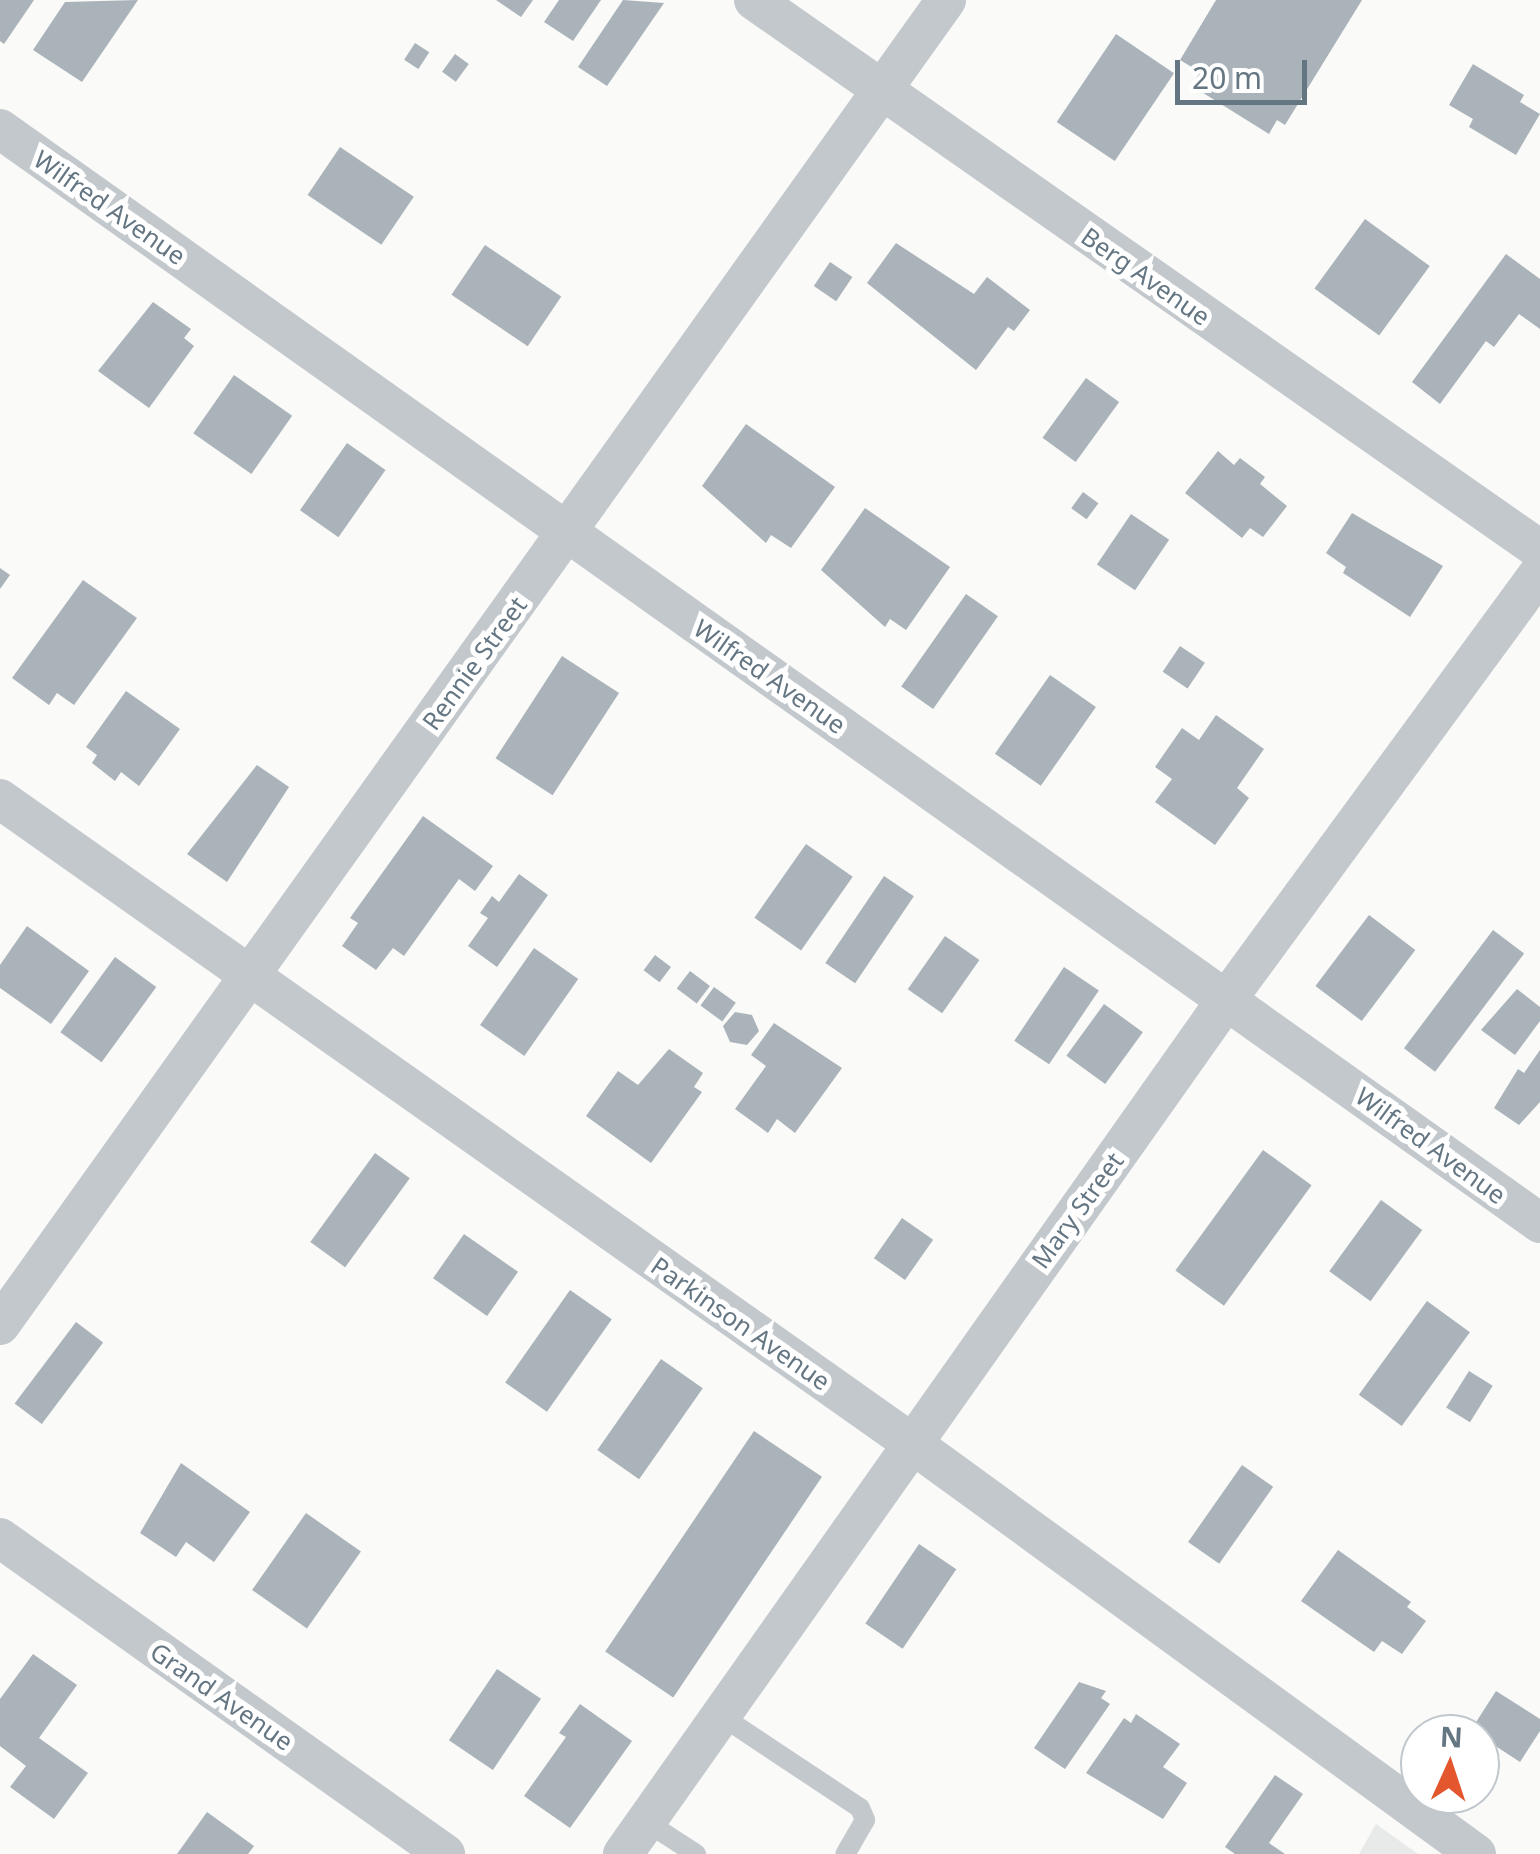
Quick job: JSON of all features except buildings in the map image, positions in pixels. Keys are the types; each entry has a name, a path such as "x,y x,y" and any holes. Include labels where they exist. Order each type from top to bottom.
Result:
{"street":[{"name":"Berg Avenue","path":"754,0 1540,550"},
{"name":"Rennie Street","path":"0,1325 946,0"},
{"name":"Wilfred Avenue","path":"0,130 1540,1223"},
{"name":"Mary Street","path":"622,1854 910,1442 1540,572"},
{"name":"Parkinson Avenue","path":"0,800 910,1442 1476,1854"},
{"name":"Grand Avenue","path":"0,1538 445,1854"}],"lane":[{"path":"720,1716 860,1808 865,1820 845,1854"},
{"path":"646,1822 696,1854"}],"shaded area":[{"path":"1376,1824 1418,1854 1359,1854"}]}
